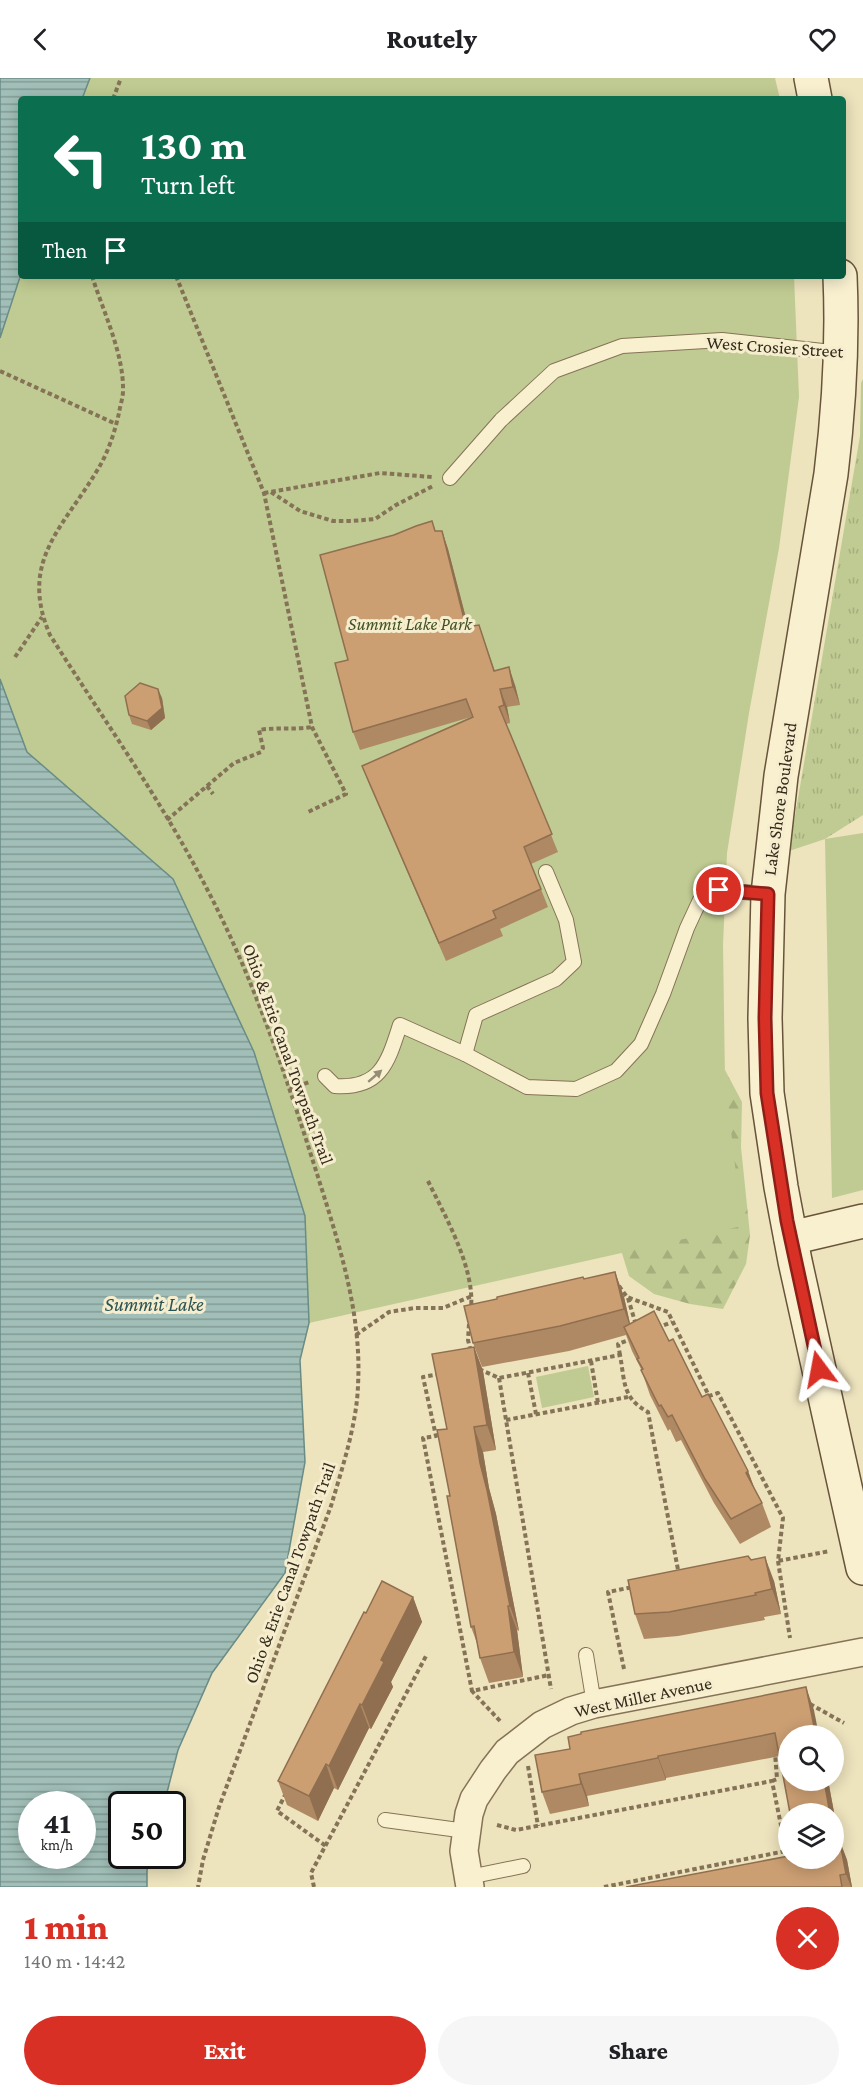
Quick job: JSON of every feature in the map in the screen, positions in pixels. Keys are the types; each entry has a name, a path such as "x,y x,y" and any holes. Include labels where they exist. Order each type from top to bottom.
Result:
{"main road":[{"path":"811,78 814,96"},
{"name":"Lake Shore Boulevard","path":"840,279 852,353 837,425 781,776 768,894 765,1018 767,1093 790,1238 863,1568"},
{"path":"790,1238 863,1221"}],"street":[{"name":"West Miller Avenue","path":"470,1882 464,1851 466,1831 474,1799 507,1752 542,1725 571,1711 594,1704 863,1652"}],"lane":[{"name":"West Crosier Street","path":"450,478 501,420 554,371 622,346 722,340 852,353"},
{"path":"465,1054 476,1015 556,979 574,962 566,920 546,872"},
{"path":"325,1076 335,1086 349,1087 366,1083 381,1072 400,1025 465,1054 527,1087 576,1089 616,1071 641,1044 700,900 719,890 768,894"},
{"path":"586,1656 594,1704"},
{"path":"385,1820 466,1831"},
{"path":"470,1882 523,1866"}],"path":[{"path":"114,96 121,78"},
{"name":"Ohio & Erie Canal Towpath Trail","path":"93,279 120,361 123,392 116,424 99,468 59,526 46,552 40,574 42,616 50,635 167,820 207,888 238,953 290,1089 331,1214 351,1296 359,1363 358,1388 344,1462 331,1506 219,1807 203,1860 198,1887"},
{"path":"177,279 264,493 312,727 346,794 308,812"},
{"path":"0,371 116,424"},
{"path":"264,493 380,472 450,478"},
{"path":"271,492 300,511 333,521 352,521 375,519 396,505 450,478"},
{"path":"15,657 42,616"},
{"path":"167,820 234,763 261,752 259,730 281,728 293,730 312,727"},
{"path":"207,786 213,794"},
{"path":"428,1181 460,1250 472,1296 468,1340 473,1358"},
{"path":"608,1288 619,1286 627,1297 639,1335 618,1344 628,1397 637,1407 648,1413 680,1576"},
{"path":"356,1335 389,1312 415,1308 442,1308 472,1296"},
{"path":"627,1297 668,1312 709,1396 718,1394 783,1518 778,1561 790,1638"},
{"path":"650,1331 672,1322"},
{"path":"476,1368 499,1378 620,1355"},
{"path":"591,1361 598,1403"},
{"path":"444,1373 423,1377 436,1436 423,1438 472,1690 500,1721"},
{"path":"528,1373 536,1414"},
{"path":"499,1378 551,1689"},
{"path":"506,1420 628,1397"},
{"path":"778,1561 830,1551"},
{"path":"670,1579 690,1575"},
{"path":"624,1669 608,1592 639,1586"},
{"path":"314,1887 311,1874 426,1656"},
{"path":"472,1690 549,1675"},
{"path":"805,1702 844,1724"},
{"path":"497,1825 516,1830 777,1779 773,1743"},
{"path":"528,1765 538,1826"},
{"path":"772,1780 778,1810"},
{"path":"287,1790 277,1811 326,1846"},
{"path":"604,1887 778,1853"}],"green space":[{"path":"90,78 775,78 779,96 83,96"},
{"name":"Summit Lake Park","path":"19,279 794,279 799,397 779,548 749,713 727,853 723,945 725,1078 742,1226 309,1323 305,1216 173,879 27,752 0,679 0,338"},
{"path":"863,379 863,815 825,839 789,851 860,436"},
{"path":"863,833 863,1190 832,1198 825,839"},
{"path":"725,1070 742,1102 741,1147 750,1235 746,1264 723,1309 690,1304 654,1294 629,1276 617,1237"},
{"path":"588,1366 594,1397 542,1408 536,1377"}],"water":[{"path":"0,78 90,78 83,96 18,96 19,279 0,338"},
{"name":"Summit Lake","path":"0,679 27,752 173,879 254,1052 305,1216 309,1323 300,1360 305,1462 285,1573 212,1673 178,1750 167,1791 108,1791 108,1869 147,1869 147,1887 0,1887"}],"building":[{"path":"432,521 435,531 442,531 466,627 479,625 494,671 509,667 513,687 500,689 504,705 499,707 552,834 524,847 541,889 493,911 496,918 439,943 362,766 473,717 466,699 353,732 335,663 348,660 320,555 394,535"},
{"path":"140,683 158,689 162,708 147,721 129,715 125,696"},
{"path":"615,1272 624,1309 560,1326 473,1343 464,1306 583,1277 584,1279"},
{"path":"654,1311 669,1341 673,1339 702,1397 708,1394 762,1503 731,1519 705,1479 672,1415 668,1417 661,1405 659,1406 641,1370 643,1369 637,1359 639,1358 624,1327"},
{"path":"474,1347 487,1425 474,1427 510,1606 508,1606 514,1652 480,1658 474,1626 471,1627 447,1496 450,1496 437,1430 447,1429 432,1354"},
{"path":"748,1556 751,1560 765,1557 772,1589 755,1593 756,1595 669,1612 635,1614 628,1580"},
{"path":"382,1581 413,1597 381,1660 384,1662 362,1705 360,1704 329,1766 326,1764 309,1796 278,1781"},
{"path":"806,1687 814,1725 778,1725 778,1749 775,1733 579,1774 581,1784 542,1792 535,1755 570,1749 568,1737 581,1734 581,1732"},
{"path":"786,1791 826,1791 828,1803 788,1803"},
{"path":"778,1858 778,1869 844,1869 844,1863 846,1874 840,1875 842,1887 626,1887"}],"route":[{"path":"719,890 768,894 765,1018 767,1093 787,1221 819,1369"}]}
